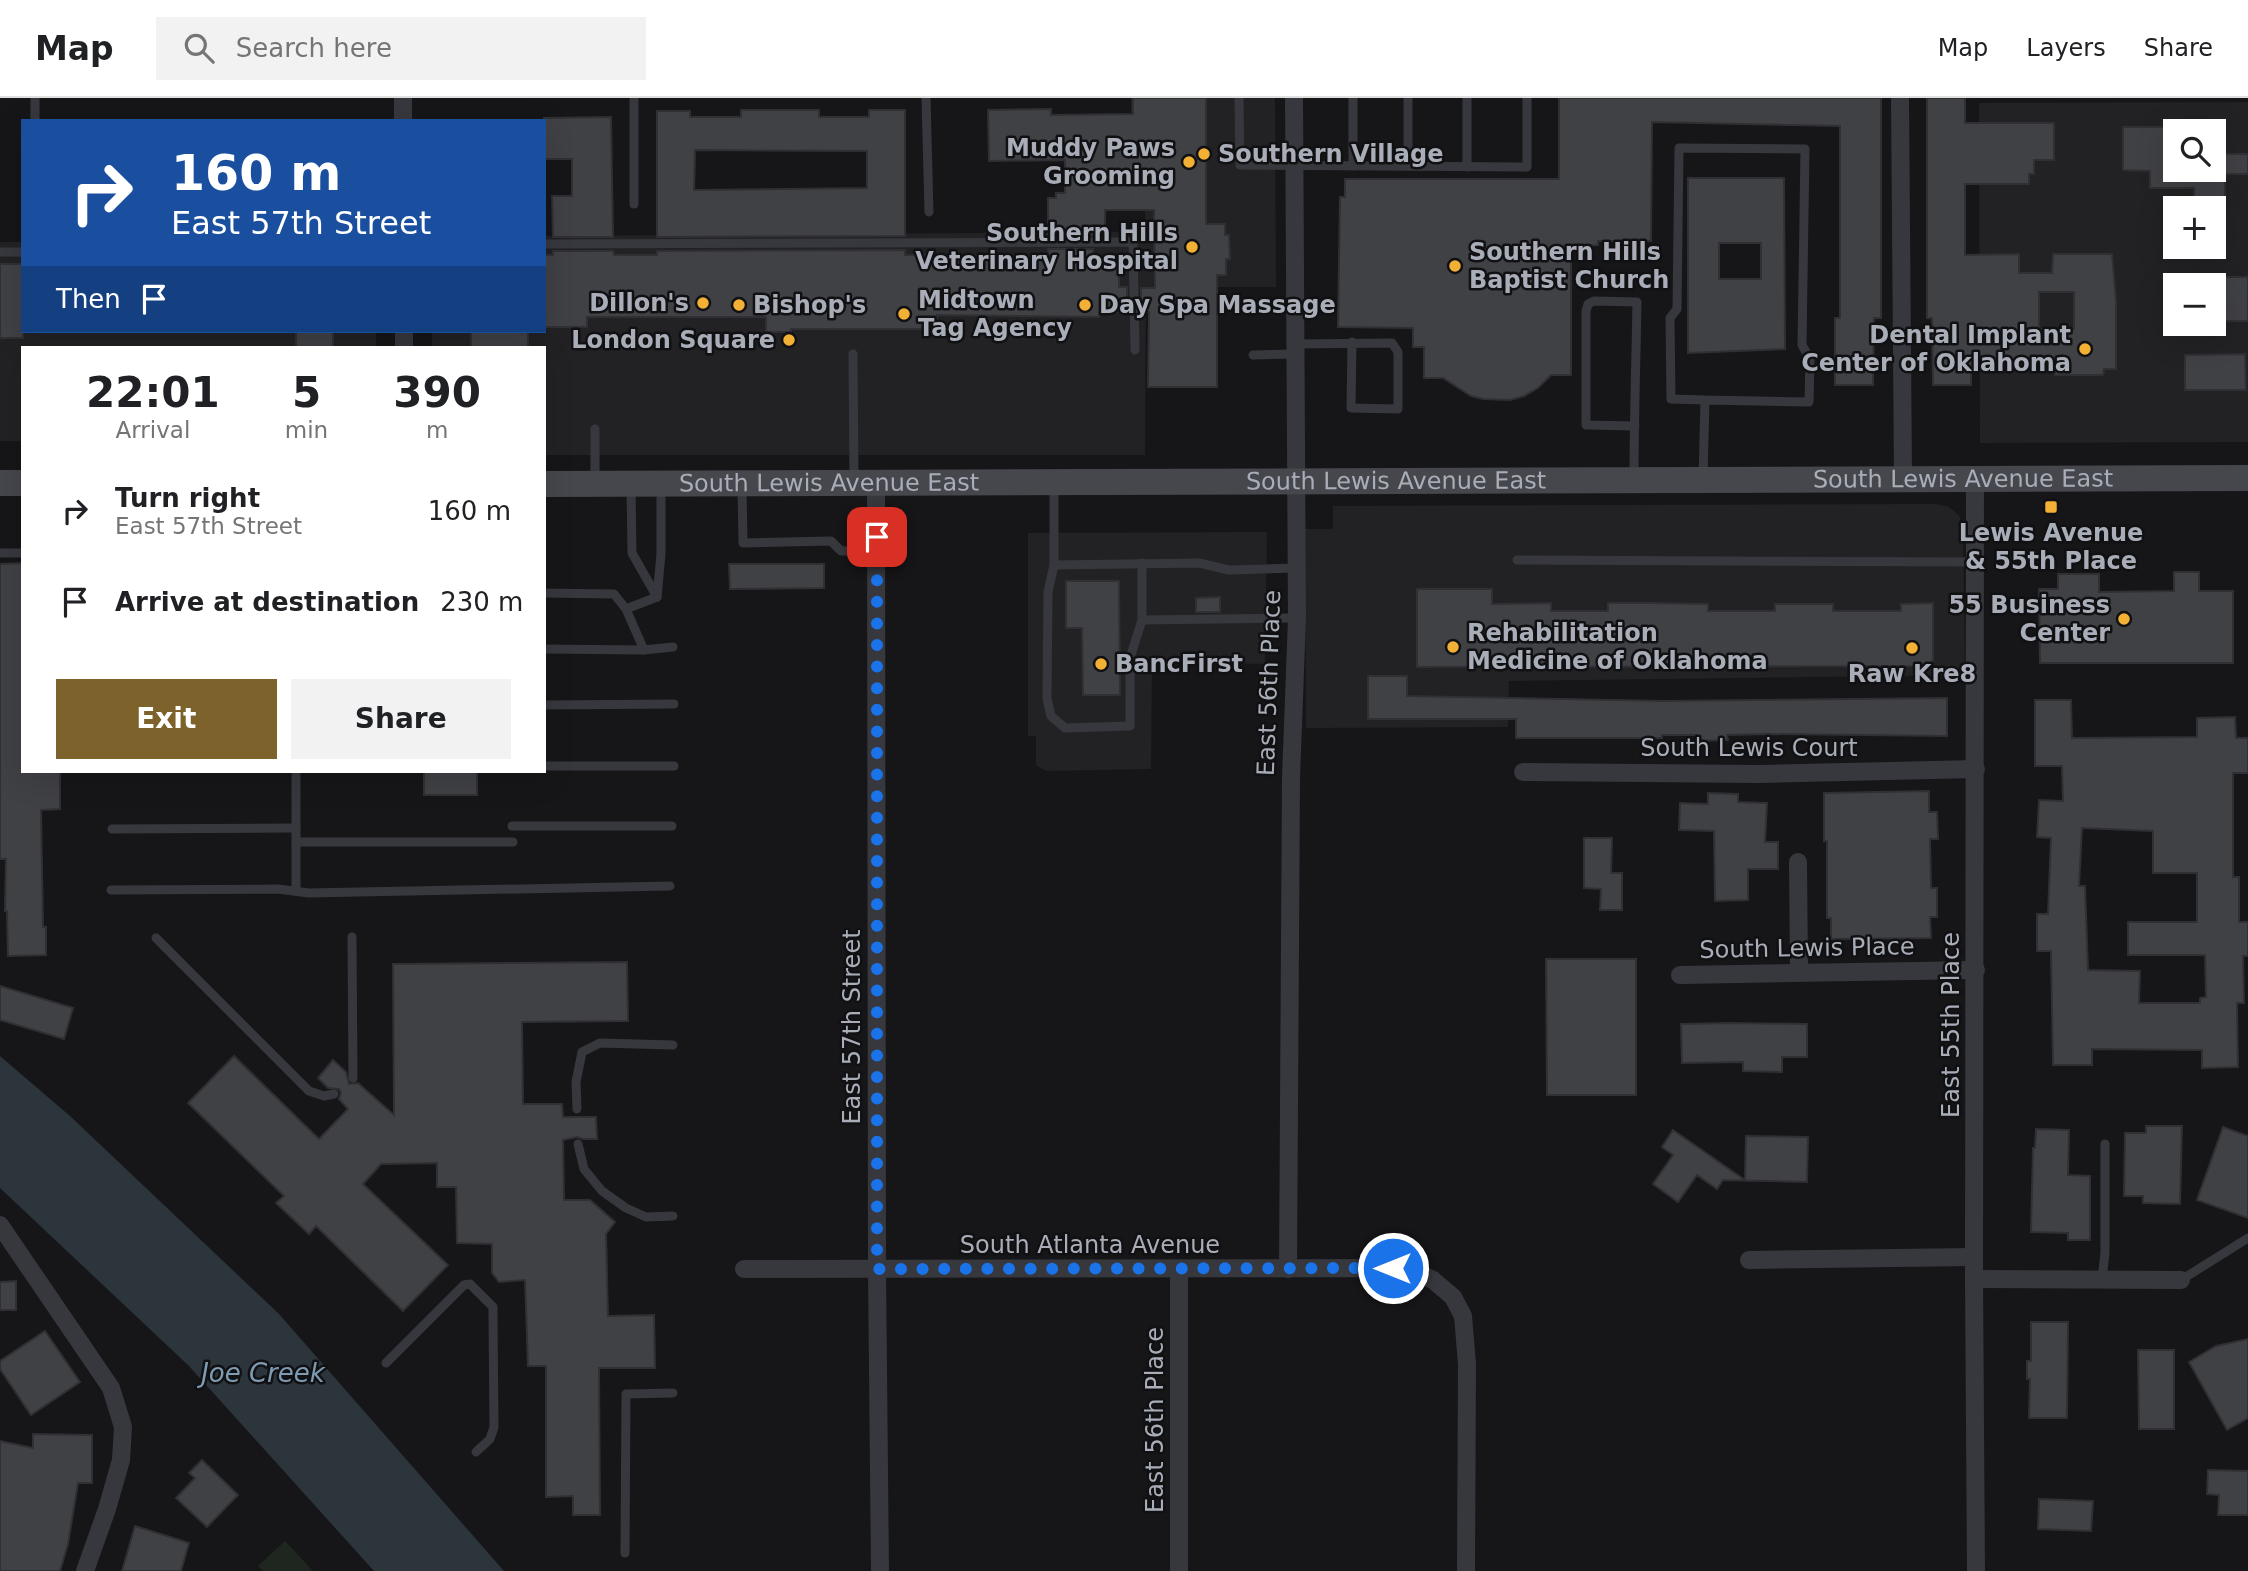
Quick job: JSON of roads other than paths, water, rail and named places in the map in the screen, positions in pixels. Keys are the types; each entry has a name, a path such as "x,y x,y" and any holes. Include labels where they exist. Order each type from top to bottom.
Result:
{"main road":[{"name":"South Lewis Avenue East","path":"546,484 2248,478"},
{"path":"0,483 21,483"}],"street":[{"path":"403,98 403,119"},
{"name":"East 56th Place","path":"1288,1269 1290,778 1297,618 1294,98"},
{"path":"1900,98 1902,478"},
{"name":"East 55th Place","path":"1975,478 1976,1571"},
{"name":"East 57th Street","path":"865,483 877,551 877,1269 880,1571"},
{"name":"South Lewis Court","path":"1523,772 1759,774 1976,769"},
{"path":"1798,862 1799,971"},
{"name":"South Lewis Place","path":"1680,975 1976,970"},
{"path":"0,1225 111,1388 123,1427 121,1460 85,1571"},
{"path":"1749,1260 1974,1257"},
{"name":"South Atlanta Avenue","path":"744,1269 1393,1268 1414,1271 1433,1280 1453,1297 1463,1316 1466,1339 1466,1571"},
{"name":"East 56th Place","path":"1179,1269 1179,1571"},
{"path":"1974,1279 2182,1280"}],"lane":[{"path":"34,98 35,119"},
{"path":"634,98 634,204"},
{"path":"926,98 929,212"},
{"path":"1239,98 1240,165 1467,167 1527,167 1527,98"},
{"path":"1353,98 1353,166"},
{"path":"1408,98 1408,166"},
{"path":"1467,98 1467,167"},
{"path":"1679,148 1805,149 1802,345 1810,359 1809,402 1706,400 1671,399 1670,318 1677,309 1679,148"},
{"path":"546,244 1133,242 1135,350"},
{"path":"0,252 21,252"},
{"path":"1634,480 1635,426 1637,302 1594,301 1588,304 1586,311 1586,425 1635,426"},
{"path":"1252,355 1352,342 1392,343 1398,352 1398,409 1351,408 1352,342"},
{"path":"853,354 865,483"},
{"path":"1703,480 1706,400"},
{"path":"595,429 595,484"},
{"path":"1054,481 1054,565 1048,592 1047,699 1051,716 1065,728 1130,726 1130,657 1142,620 1142,563"},
{"path":"631,484 632,553 657,597"},
{"path":"742,484 743,543 831,541 841,551 877,551"},
{"path":"657,597 662,554 661,485"},
{"path":"0,553 21,553"},
{"path":"1517,560 1975,562"},
{"path":"1054,565 1199,563 1229,570 1296,568"},
{"path":"546,593 614,594 626,609 644,650"},
{"path":"626,609 657,597"},
{"path":"1142,620 1297,618"},
{"path":"546,649 644,650 673,647"},
{"path":"546,705 674,704"},
{"path":"546,766 674,766"},
{"path":"296,773 296,891"},
{"path":"512,827 672,826"},
{"path":"111,829 296,828"},
{"path":"296,842 513,842"},
{"path":"111,890 296,891 670,886"},
{"path":"352,937 353,1078"},
{"path":"156,938 309,1091 324,1096 334,1094"},
{"path":"578,1109 576,1082 582,1052 600,1043 673,1045"},
{"path":"578,1144 584,1169 602,1191 626,1208 646,1217 673,1216"},
{"path":"2102,1279 2105,1253 2105,1144"},
{"path":"2182,1280 2248,1238"},
{"path":"386,1363 464,1285 470,1284 493,1307 494,1427 490,1439 476,1452"},
{"path":"625,1553 626,1394 673,1393"}],"water":[{"name":"Joe Creek","path":"0,1056 70,1116 279,1314 504,1571 374,1571 189,1366 0,1188"}],"place":[{"name":"Southern Village","path":"1204,154"},
{"name":"Muddy Paws Grooming","path":"1189,162"},
{"name":"Southern Hills Veterinary Hospital","path":"1192,247"},
{"name":"Southern Hills Baptist Church","path":"1455,266"},
{"name":"Dillon's","path":"703,303"},
{"name":"Bishop's","path":"739,305"},
{"name":"Day Spa Massage","path":"1085,305"},
{"name":"Midtown Tag Agency","path":"904,314"},
{"name":"London Square","path":"789,340"},
{"name":"Dental Implant Center of Oklahoma","path":"2085,349"},
{"name":"Lewis Avenue & 55th Place","path":"2051,507"},
{"name":"55 Business Center","path":"2124,619"},
{"name":"Rehabilitation Medicine of Oklahoma","path":"1453,647"},
{"name":"Raw Kre8","path":"1912,648"},
{"name":"BancFirst","path":"1101,664"}]}
